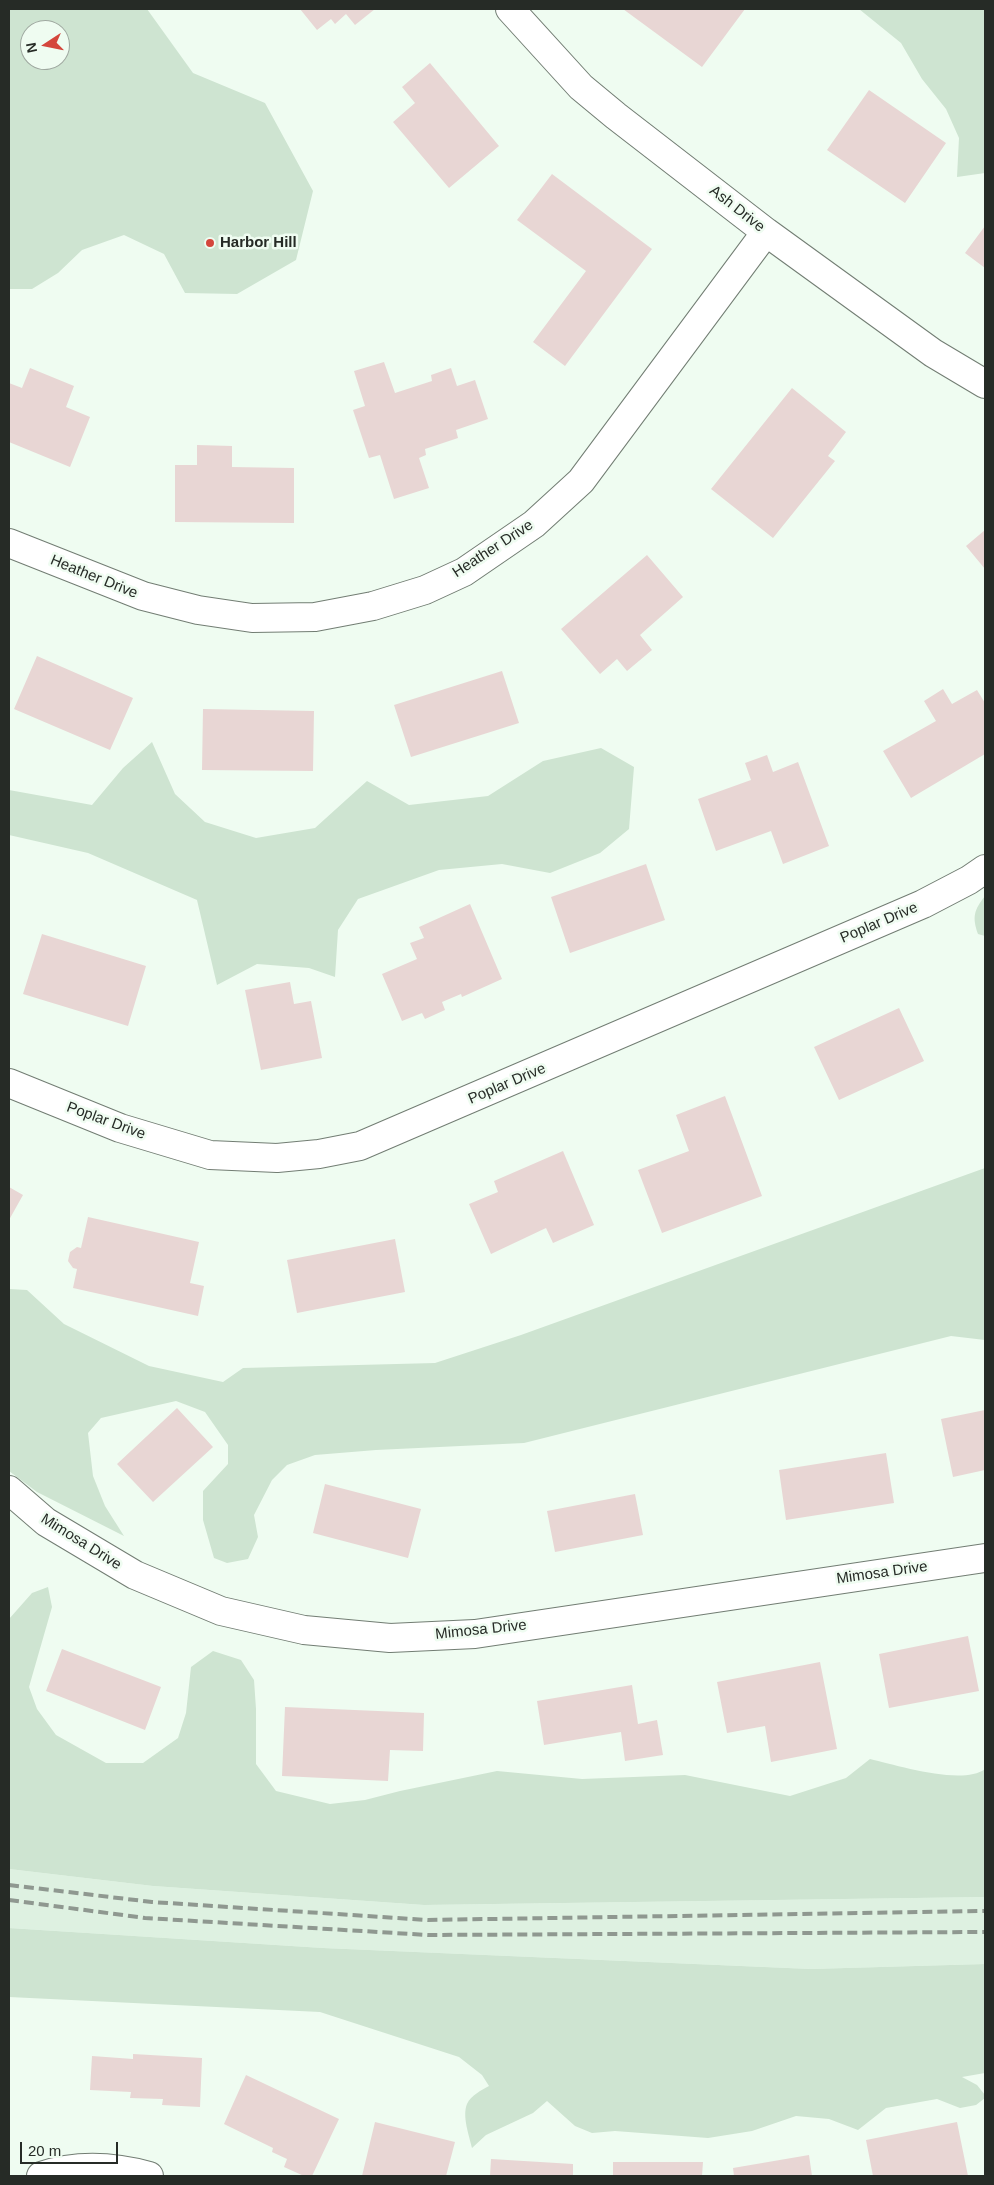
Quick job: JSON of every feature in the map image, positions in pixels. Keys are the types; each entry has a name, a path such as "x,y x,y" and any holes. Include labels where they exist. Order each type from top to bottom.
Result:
{"street":[{"name":"Ash Drive","path":"510,9 581,87 616,116 766,232 934,354 985,384"},
{"name":"Heather Drive","path":"9,543 143,596 198,610 252,618 315,617 374,606 425,590 464,572 534,524 581,481 766,232"},
{"name":"Poplar Drive","path":"9,1083 120,1128 210,1155 277,1158 319,1154 360,1146 922,904 969,880 985,868"},
{"name":"Mimosa Drive","path":"9,1490 46,1522 135,1575 221,1611 304,1630 390,1638 475,1634 985,1558"},
{"path":"41,2176 85,2167 130,2171 149,2176"}],"shaded area":[{"path":"9,9 147,9 193,73 265,103 313,191 296,260 237,294 185,293 164,254 124,235 82,250 58,273 32,289 9,289"},
{"path":"859,9 985,9 985,173 957,177 959,138 946,109 922,79 901,43"},
{"path":"152,742 175,794 205,822 256,838 315,828 367,781 409,805 488,796 543,761 601,748 634,767 629,829 600,853 550,873 502,864 439,870 358,899 338,930 335,977 309,968 257,964 217,985 197,900 88,853 9,835 9,790 92,805 123,768"},
{"path":"985,896 985,936 978,934 975,914 978,905"},
{"path":"985,1168 985,1340 951,1336 524,1443 315,1455 287,1465 272,1480 254,1515 258,1537 248,1559 227,1563 214,1558 203,1520 203,1491 228,1464 228,1445 205,1412 176,1401 101,1418 88,1433 93,1476 105,1506 124,1536 37,1492 9,1471 9,1289 27,1290 64,1324 149,1366 223,1382 243,1368 435,1363 521,1335"},
{"path":"48,1587 52,1607 29,1687 37,1709 56,1735 106,1763 143,1763 178,1738 186,1713 191,1667 213,1651 241,1660 254,1680 256,1764 276,1791 330,1804 365,1800 497,1771 582,1779 685,1775 790,1796 846,1778 870,1759 929,1773 946,1775 975,1774 985,1769 985,1897 424,1905 153,1886 9,1869 9,1619 32,1593"},
{"path":"9,1869 153,1886 424,1905 985,1897 985,1964 811,1969 323,1948 9,1928"},
{"path":"9,1928 323,1948 811,1969 985,1964 985,2073 962,2077 977,2085 985,2095 985,2098 976,2105 960,2108 937,2099 886,2108 858,2130 829,2119 796,2116 752,2131 708,2138 615,2131 592,2133 575,2126 547,2101 533,2113 486,2135 472,2148 466,2126 465,2114 467,2104 477,2093 489,2086 482,2075 459,2057 320,2012 9,1997"}],"building":[{"path":"300,9 375,9 355,25 346,14 335,24 331,19 317,30"},
{"path":"623,9 745,9 702,67"},
{"path":"430,63 499,146 449,188 393,122 415,103 402,87"},
{"path":"869,90 946,143 905,203 827,150"},
{"path":"552,174 652,249 565,366 533,342 586,271 517,220"},
{"path":"985,226 985,268 965,253"},
{"path":"384,362 395,393 432,381 431,375 451,368 457,386 475,380 488,419 456,430 458,438 425,449 426,455 419,458 429,488 394,499 380,455 369,458 353,410 365,406 354,371"},
{"path":"30,368 74,386 66,407 90,417 70,467 9,442 9,383 22,388"},
{"path":"792,388 846,432 828,456 835,461 773,538 711,489"},
{"path":"197,445 232,446 232,467 294,468 294,523 175,522 175,465 197,465"},
{"path":"985,530 985,569 966,546"},
{"path":"647,555 683,597 640,635 652,650 627,671 617,659 600,674 561,629"},
{"path":"37,656 133,698 110,750 14,709"},
{"path":"502,671 519,723 411,757 394,705"},
{"path":"943,689 952,704 977,690 985,703 985,754 911,798 883,751 936,721 924,701"},
{"path":"203,709 314,711 313,771 202,770"},
{"path":"767,755 773,772 798,762 829,846 783,864 771,831 716,851 698,799 751,780 745,763"},
{"path":"646,864 665,920 570,953 551,897"},
{"path":"470,904 502,979 462,997 461,994 442,1002 445,1010 425,1019 422,1013 402,1021 382,974 417,959 410,943 424,938 419,927"},
{"path":"42,934 146,966 128,1026 23,994"},
{"path":"290,982 294,1004 311,1001 322,1058 261,1070 245,990"},
{"path":"899,1008 924,1061 839,1100 814,1047"},
{"path":"725,1096 762,1196 662,1233 638,1170 689,1151 676,1115"},
{"path":"563,1151 594,1225 553,1243 546,1228 491,1254 469,1204 498,1192 494,1181"},
{"path":"9,1187 23,1195 9,1220"},
{"path":"88,1217 199,1242 190,1283 204,1286 198,1316 73,1288 77,1269 73,1268 68,1261 70,1252 77,1247 81,1248"},
{"path":"395,1239 405,1292 297,1313 287,1260"},
{"path":"177,1408 213,1447 153,1502 117,1464"},
{"path":"985,1410 985,1470 953,1477 941,1419"},
{"path":"886,1453 894,1503 786,1520 779,1470"},
{"path":"325,1484 421,1509 408,1558 313,1533"},
{"path":"635,1494 643,1535 555,1552 547,1511"},
{"path":"968,1636 979,1691 889,1708 879,1654"},
{"path":"62,1649 161,1687 145,1730 46,1691"},
{"path":"820,1662 837,1749 771,1762 765,1726 727,1733 717,1682"},
{"path":"632,1685 638,1724 657,1720 663,1755 625,1761 621,1732 544,1745 537,1701"},
{"path":"285,1707 424,1713 423,1751 390,1750 388,1781 282,1776"},
{"path":"133,2054 202,2058 200,2107 162,2105 163,2099 130,2098 131,2092 90,2090 92,2056 133,2059"},
{"path":"246,2075 339,2119 312,2176 304,2176 284,2167 287,2159 272,2152 273,2148 224,2124"},
{"path":"375,2122 455,2142 446,2176 362,2176"},
{"path":"957,2122 968,2176 873,2176 866,2140"},
{"path":"809,2155 812,2176 734,2176 733,2168"},
{"path":"491,2159 573,2164 573,2176 490,2176"},
{"path":"613,2162 703,2162 702,2176 613,2176"}],"railway":[{"path":"9,1885 152,1902 428,1920 985,1911"},
{"path":"9,1900 145,1918 428,1935 985,1932"}],"place":[{"name":"Harbor Hill","path":"210,243"}]}
